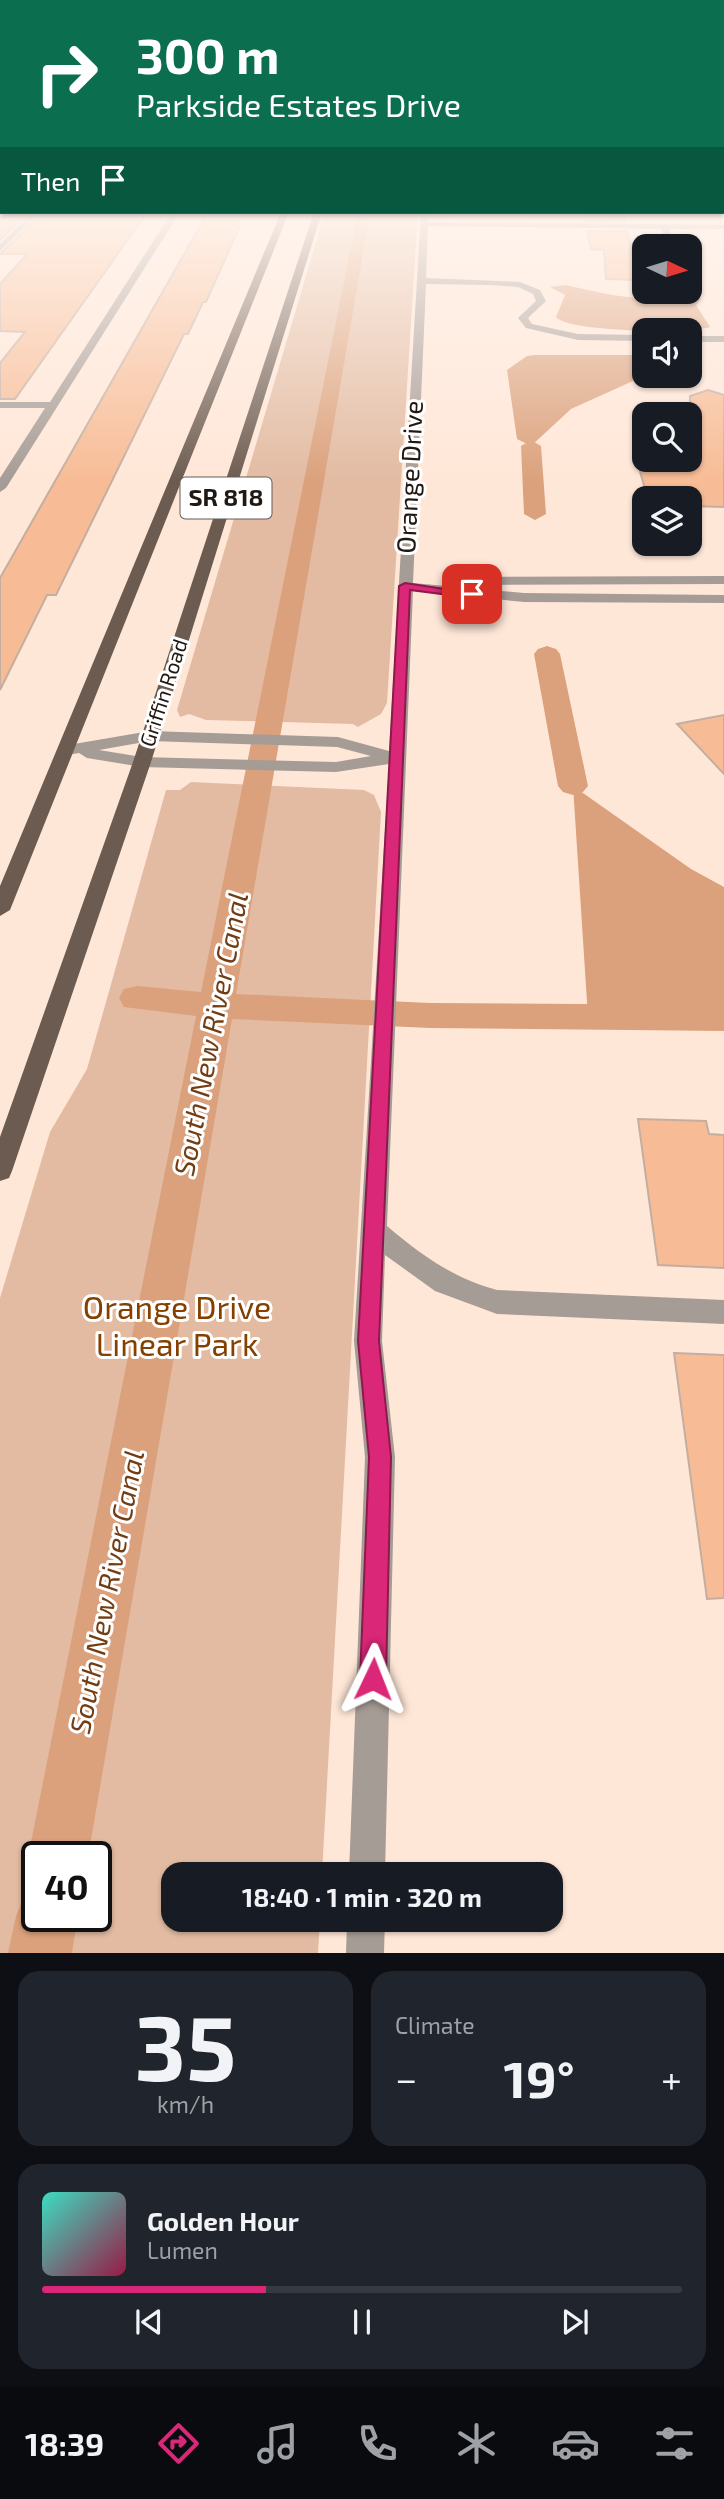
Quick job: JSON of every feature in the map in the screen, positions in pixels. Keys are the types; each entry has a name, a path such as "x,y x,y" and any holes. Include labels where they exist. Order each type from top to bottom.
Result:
{"main road":[{"name":"SR 818","path":"0,911 249,300"},
{"name":"Griffin Road","path":"0,1171 142,762 290,300"}],"street":[{"path":"0,488 120,300"},
{"name":"Orange Drive","path":"367,1862 380,1457 368,1341 420,300"},
{"path":"541,300 523,318 529,326 578,337 632,338"},
{"path":"702,339 724,339"},
{"path":"0,405 53,405"},
{"path":"405,586 449,580 724,580"},
{"path":"657,581 661,598"},
{"path":"405,586 444,593 499,596 724,599"},
{"path":"68,750 150,736 338,742 396,758"},
{"path":"68,750 142,762 335,767 396,758"},
{"path":"374,1231 421,1272 462,1293 497,1302 724,1312"},
{"path":"365,1953 366,1932"}],"green space":[{"path":"299,300 412,300 387,703 381,714 358,727 353,724 206,720 189,714 180,717 177,710"},
{"name":"Orange Drive Linear Park","path":"191,782 364,790 374,795 381,812 323,1862 161,1862 161,1932 319,1932 318,1953 0,1953 0,1298 50,1132 87,1069 166,790 180,790"}],"shaded area":[{"path":"563,300 632,300 632,304 697,304 710,327 702,328 702,318 632,318 632,330 604,329 565,322 556,317"},
{"path":"632,355 632,381 571,409 531,446 517,439 507,370 527,356"},
{"path":"573,786 691,869 724,887 724,1018 588,1017"}],"building":[{"path":"0,300 85,300 15,399 0,399 0,363 25,332 0,331"},
{"path":"158,300 207,300 203,302 188,334 184,334 56,595 47,595 0,690 0,578"},
{"path":"708,390 724,395 724,507 702,506 702,486 644,486 640,472 702,472 702,402 690,402 690,396"},
{"path":"724,715 724,774 677,724"},
{"path":"638,1119 706,1121 709,1134 724,1135 724,1268 658,1265"},
{"path":"674,1353 724,1355 724,1598 707,1599"}],"waterway":[{"name":"South New River Canal","path":"216,1005 348,300"},
{"path":"531,446 535,514"},
{"path":"547,654 573,786"},
{"path":"137,998 216,1005"},
{"name":"South New River Canal","path":"61,1841 216,1005"},
{"path":"216,1005 504,1017 724,1018"},
{"name":"South New River Canal","path":"40,1953 44,1932"}],"route":[{"path":"373,1679 380,1457 368,1341 405,586 444,593 472,594"}]}
